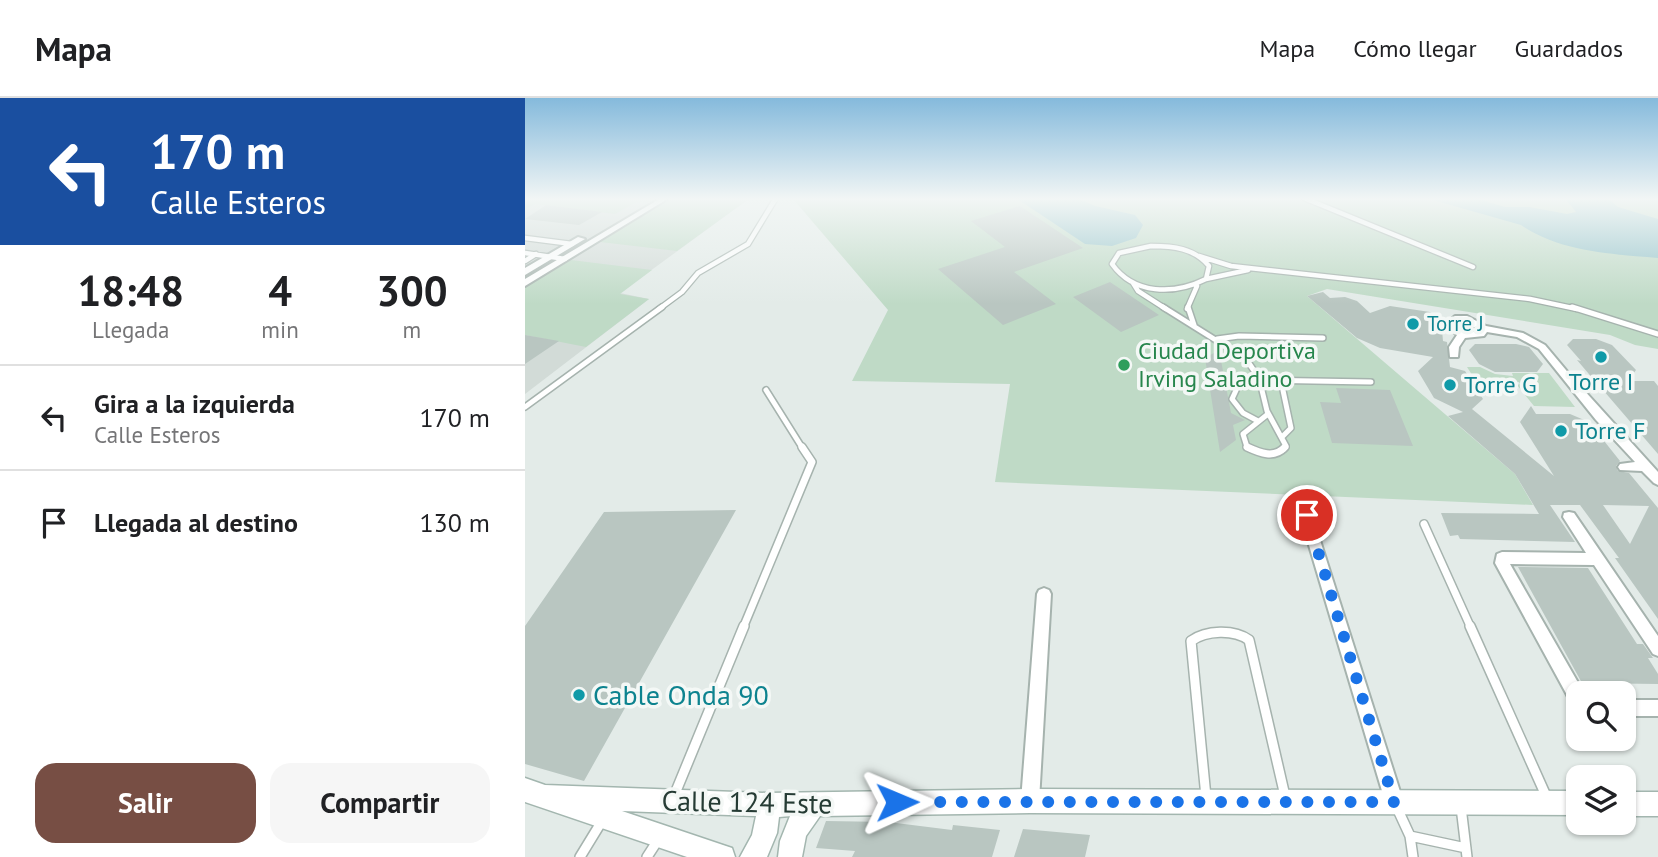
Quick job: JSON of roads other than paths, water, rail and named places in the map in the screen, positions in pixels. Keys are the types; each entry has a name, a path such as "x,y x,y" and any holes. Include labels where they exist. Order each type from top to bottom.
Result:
{"main road":[{"name":"Calle 124 Este","path":"535,793 767,805 1030,801 1566,803"},
{"path":"535,793 723,857"},
{"path":"790,857 790,841 800,820 816,803"},
{"path":"1636,804 1658,804"},
{"path":"752,857 765,835 767,805"}],"street":[{"path":"525,272 590,233"},
{"path":"525,283 606,233"},
{"path":"1483,328 1483,332 1476,336 1463,334 1450,324 1455,319 1467,319 1483,328 1520,335 1542,347 1600,417 1658,480"},
{"path":"1452,350 1463,334"},
{"path":"1575,385 1599,385"},
{"path":"1624,467 1646,466"},
{"path":"1307,515 1394,802"},
{"path":"1569,517 1658,649"},
{"path":"1568,681 1502,558 1597,559"},
{"path":"1030,801 1044,594"},
{"path":"1636,708 1658,708"}],"lane":[{"path":"525,407 681,292 698,273 748,244 754,233"},
{"path":"1391,233 1473,267"},
{"path":"525,238 572,244"},
{"path":"1268,414 1243,434 1247,447 1264,455 1273,455 1286,446 1275,422 1268,414 1262,380 1257,373 1246,359 1138,291 1133,283 1115,271 1112,264 1119,253 1142,246 1160,246 1180,249 1231,266 1530,299 1566,305 1658,334"},
{"path":"525,253 565,258"},
{"path":"525,261 536,254"},
{"path":"1199,256 1209,266 1206,279"},
{"path":"1133,283 1174,289 1229,273 1261,270"},
{"path":"1194,325 1187,308 1190,296 1198,284"},
{"path":"1216,339 1239,336 1323,338"},
{"path":"1257,373 1234,389 1232,399 1243,413 1258,421"},
{"path":"1262,380 1371,382"},
{"path":"1281,381 1291,428 1282,437"},
{"path":"672,802 813,462 766,390"},
{"path":"1423,524 1549,803"},
{"path":"1206,801 1191,641 1198,635 1240,633 1249,640 1286,802"},
{"path":"1411,836 1467,852 1461,801"},
{"path":"1394,802 1411,836 1413,857"},
{"path":"580,857 604,817"},
{"path":"647,857 660,836"}],"water":[{"path":"1069,233 1138,233 1136,238 1112,246 1085,244"},
{"path":"1658,233 1658,258 1587,250 1536,234"}],"place":[{"name":"Torre J","path":"1413,324"},
{"name":"Torre I","path":"1601,357"},
{"name":"Ciudad Deportiva Irving Saladino","path":"1124,365"},
{"name":"Torre G","path":"1450,385"},
{"name":"Torre F","path":"1561,431"},
{"name":"Cable Onda 90","path":"579,695"}]}
